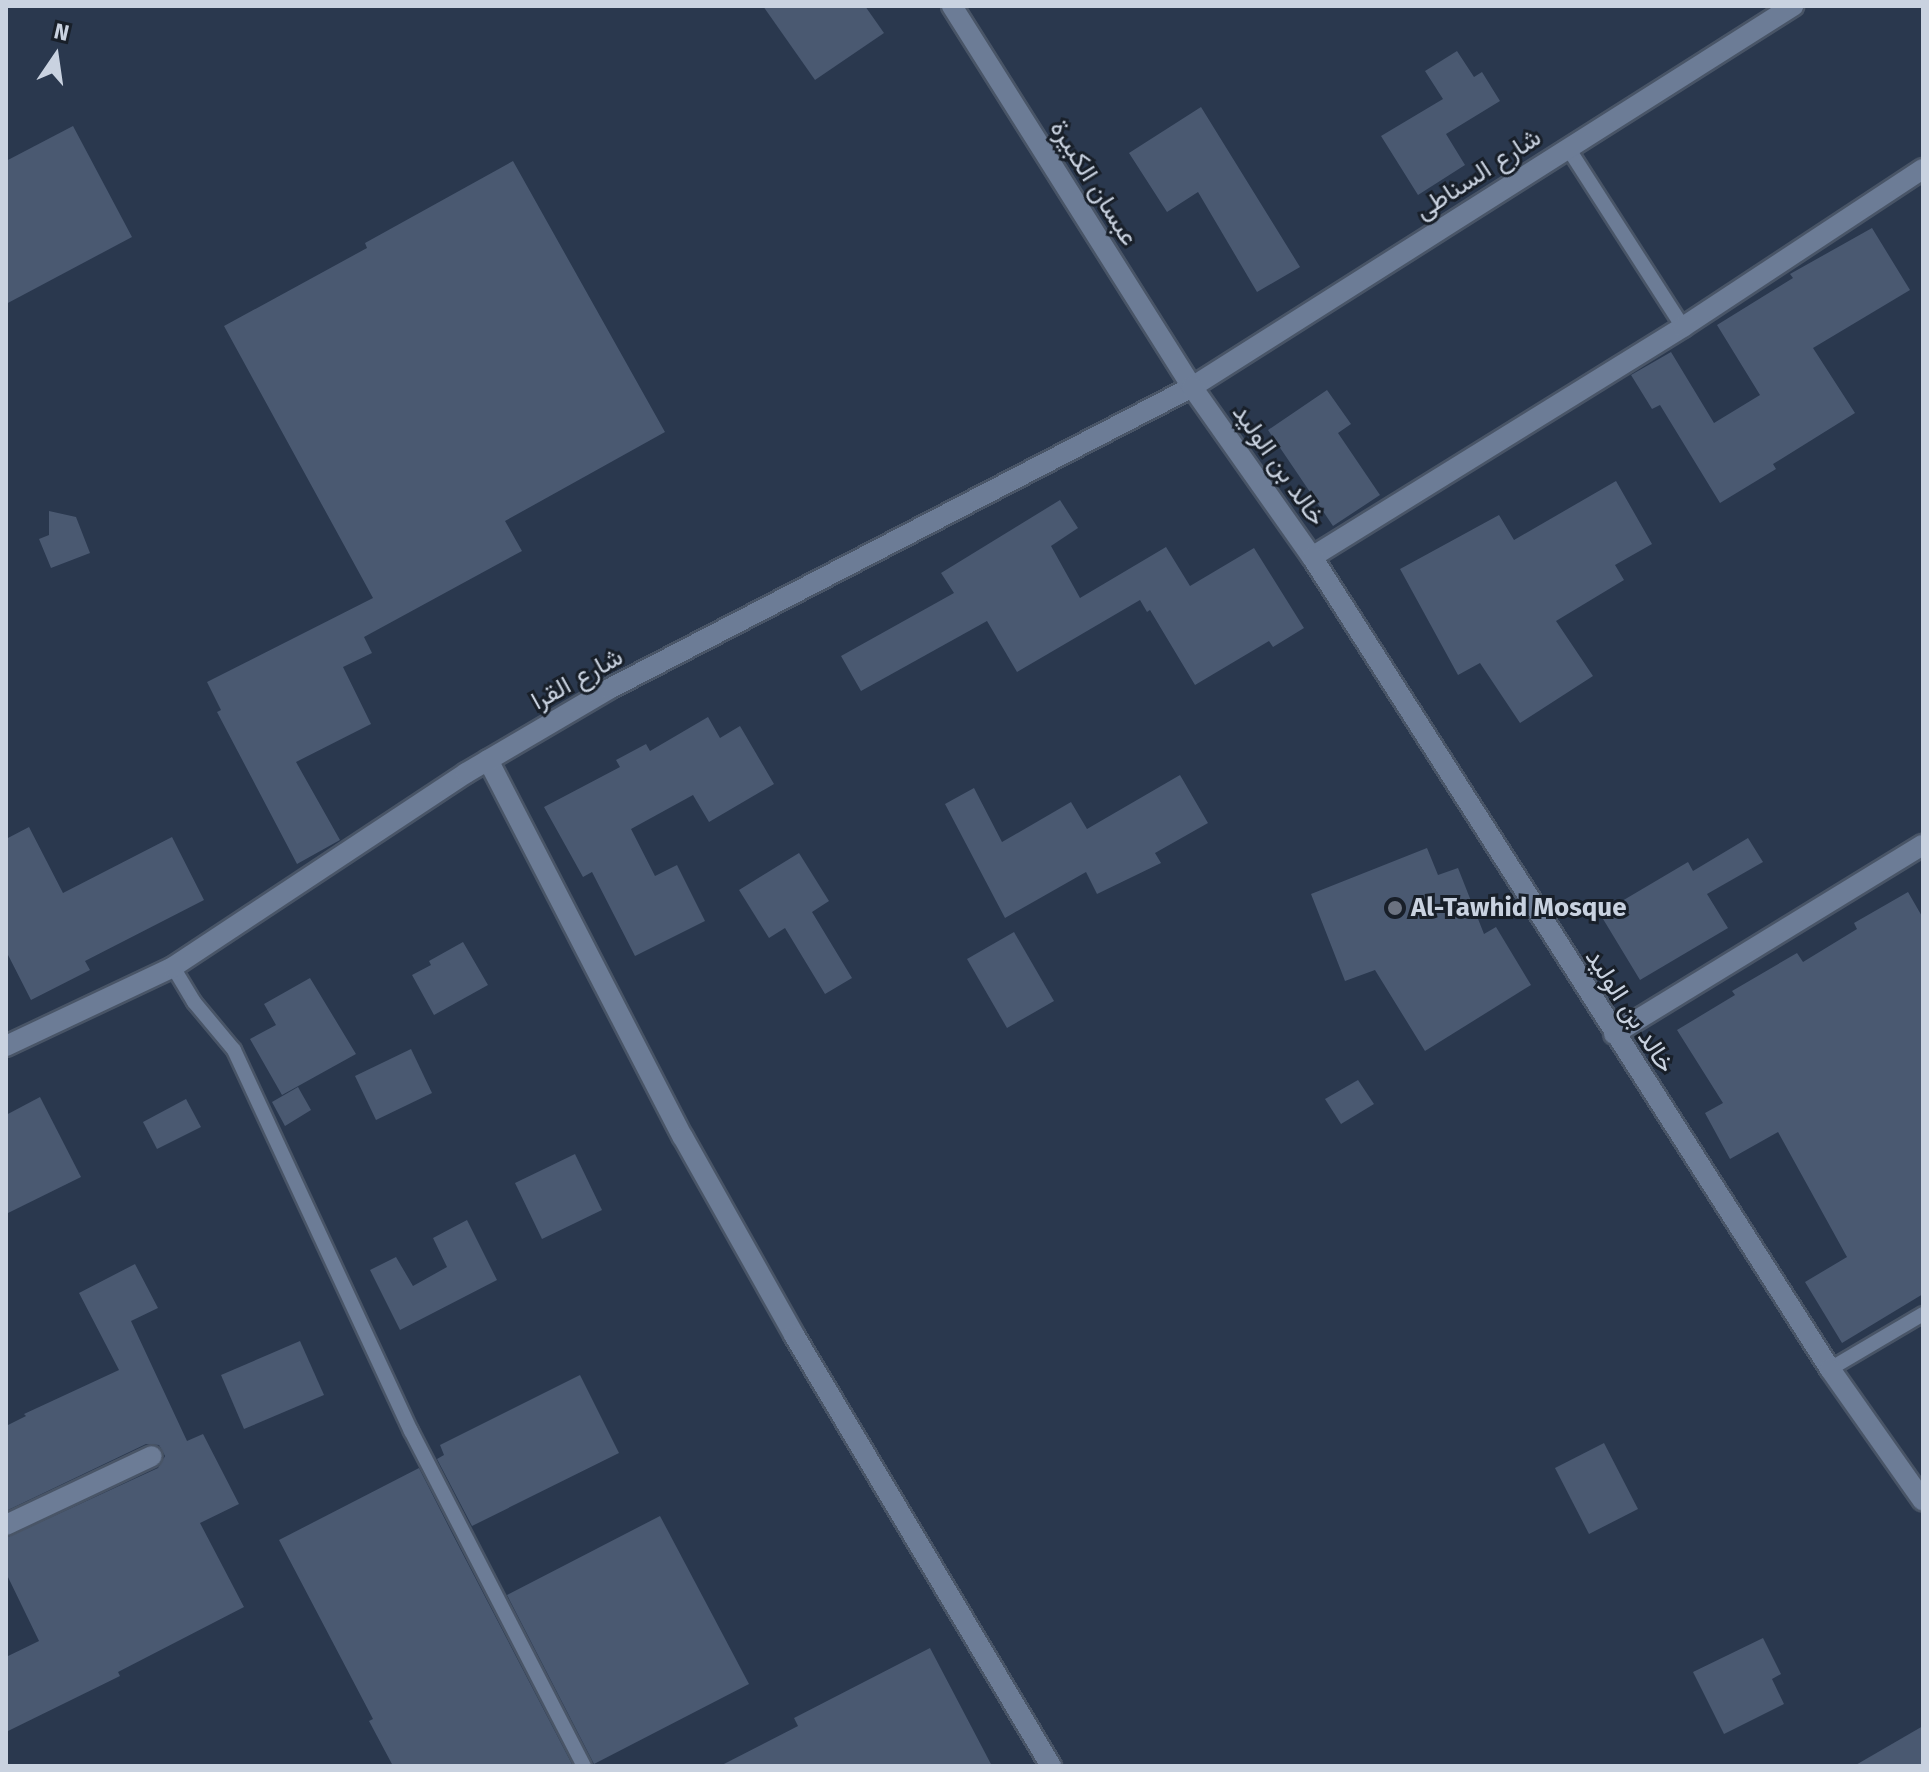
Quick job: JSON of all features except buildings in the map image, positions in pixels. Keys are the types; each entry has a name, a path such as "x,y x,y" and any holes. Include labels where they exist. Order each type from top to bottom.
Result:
{"street":[{"name":"عبسان الكبيرة","path":"952,6 1192,387"},
{"name":"شارع السناطى","path":"1192,387 1793,6"},
{"path":"1312,557 1683,327 1923,169"},
{"name":"خالد بن الوليد","path":"1192,387 1312,557 1830,1369 1923,1501"},
{"name":"شارع القرا","path":"6,1046 173,967 488,760 609,689 1192,387"},
{"path":"488,760 683,1137 794,1335 1051,1766"},
{"path":"1614,1034 1923,845"},
{"path":"6,1525 152,1456"}],"lane":[{"path":"1568,148 1683,327"},
{"path":"173,967 194,1002 234,1050 411,1431 584,1766"},
{"path":"1830,1369 1923,1314"}],"place":[{"name":"Al-Tawhid Mosque","path":"1395,908"}]}
